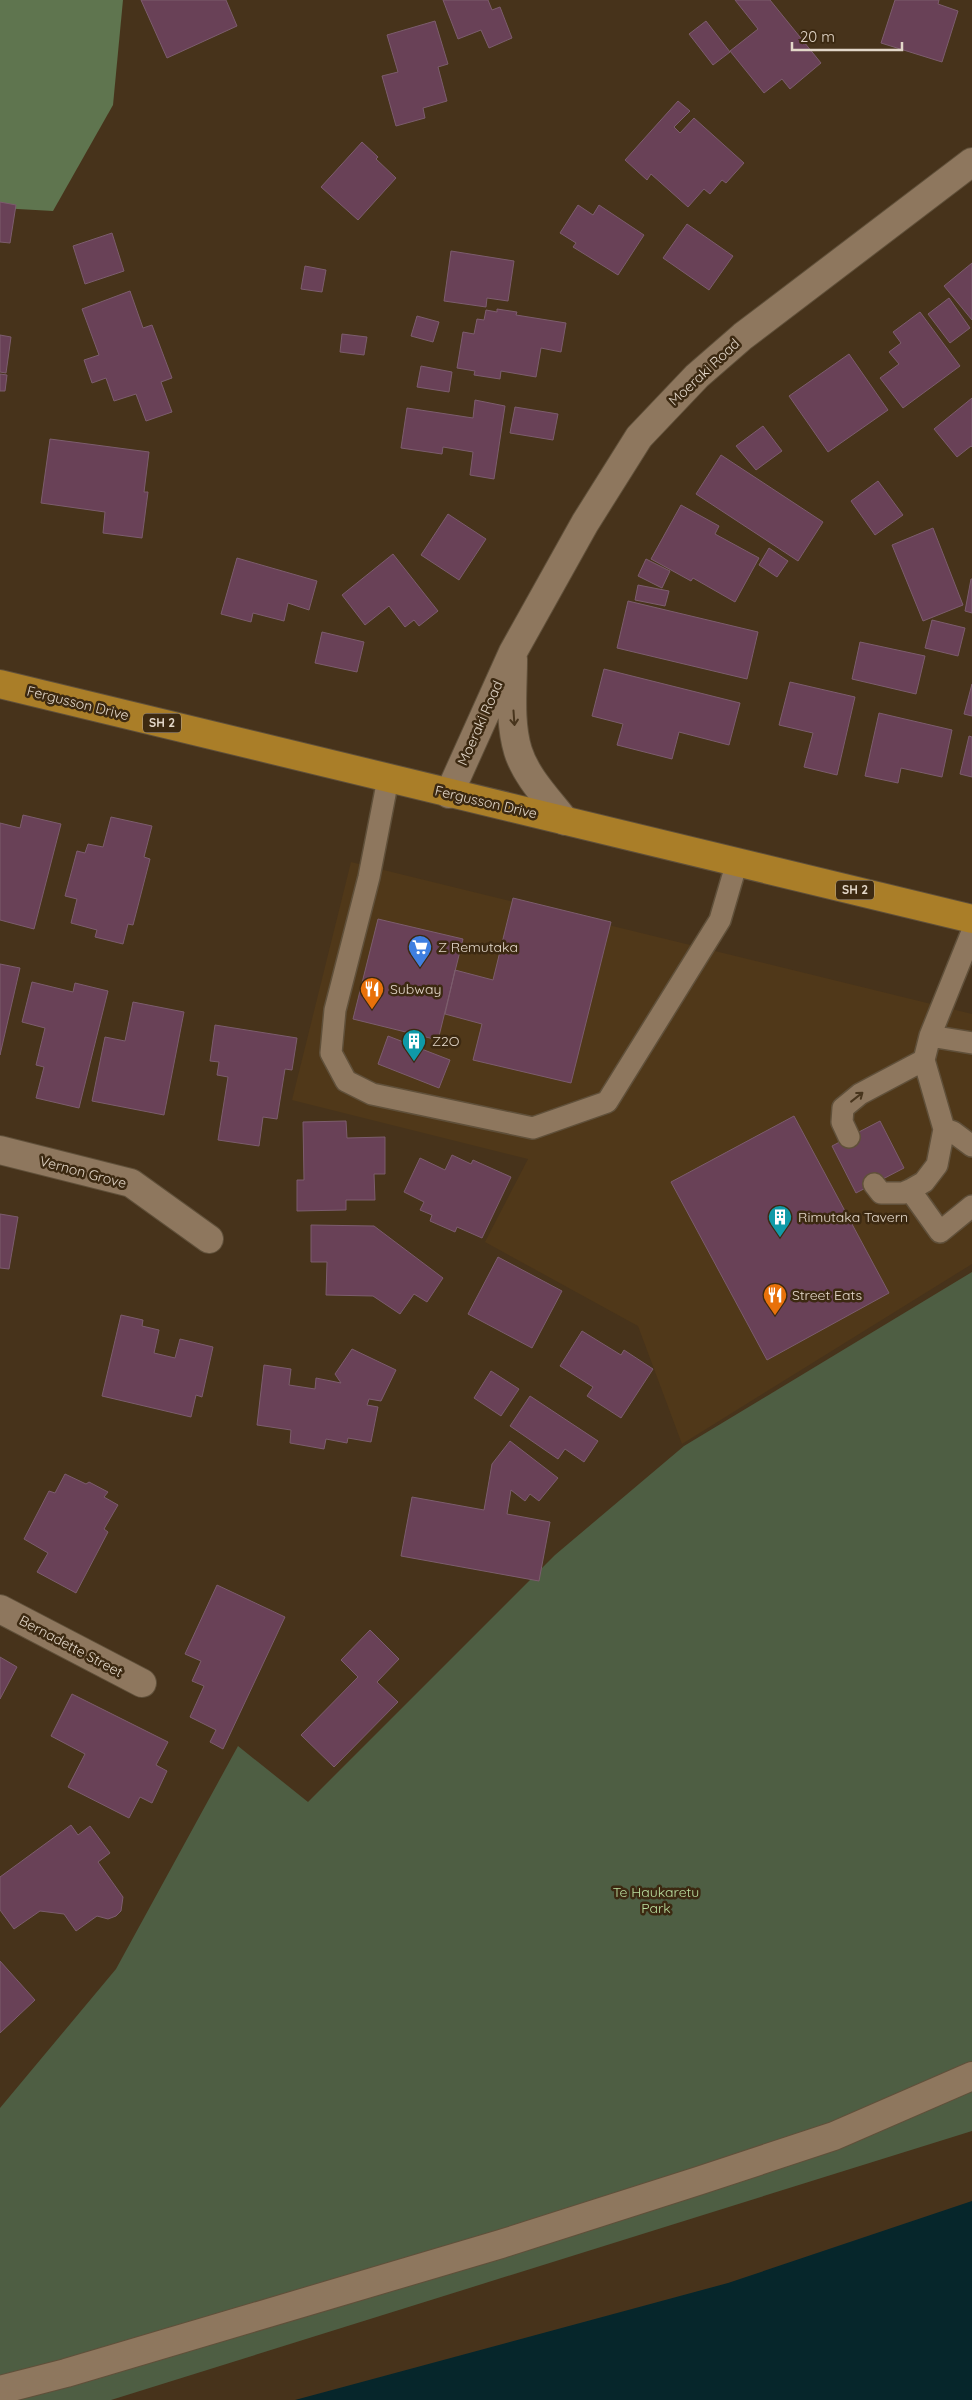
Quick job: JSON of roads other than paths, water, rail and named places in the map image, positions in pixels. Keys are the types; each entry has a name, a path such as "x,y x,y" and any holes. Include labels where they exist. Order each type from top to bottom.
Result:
{"highway":[{"name":"Fergusson Drive","path":"0,684 972,919"}],"street":[{"name":"Moeraki Road","path":"449,794 513,652 585,523 619,466 639,437 697,376 742,336 972,162"},
{"name":"Moeraki Road","path":"513,652 513,712 518,753 541,790 565,821"},
{"name":"Vernon Grove","path":"0,1150 131,1183 209,1239"},
{"name":"Bernadette Street","path":"0,1609 142,1683"},
{"path":"0,2390 66,2373 501,2244 688,2184 834,2136 972,2076"}],"lane":[{"path":"388,779 369,877 335,1010 331,1053 346,1081 381,1096 533,1128 608,1102 720,920 738,862"},
{"path":"874,1184 881,1193 903,1193 924,1182 937,1165 944,1129 924,1060 930,1036 972,932"},
{"path":"930,1036 972,1043"},
{"path":"849,1137 842,1122 843,1108 860,1094 924,1060"},
{"path":"944,1129 953,1132 972,1146"},
{"path":"910,1190 940,1232 972,1206"}],"water":[{"path":"972,2201 972,2400 295,2400 728,2283"}],"place":[{"name":"Z Remutaka","path":"420,968"},
{"name":"Subway","path":"372,1010"},
{"name":"Z2O","path":"414,1062"},
{"name":"Rimutaka Tavern","path":"780,1238"},
{"name":"Street Eats","path":"775,1316"}],"park label":[{"name":"Te Haukaretu Park","path":"656,1900"}]}
